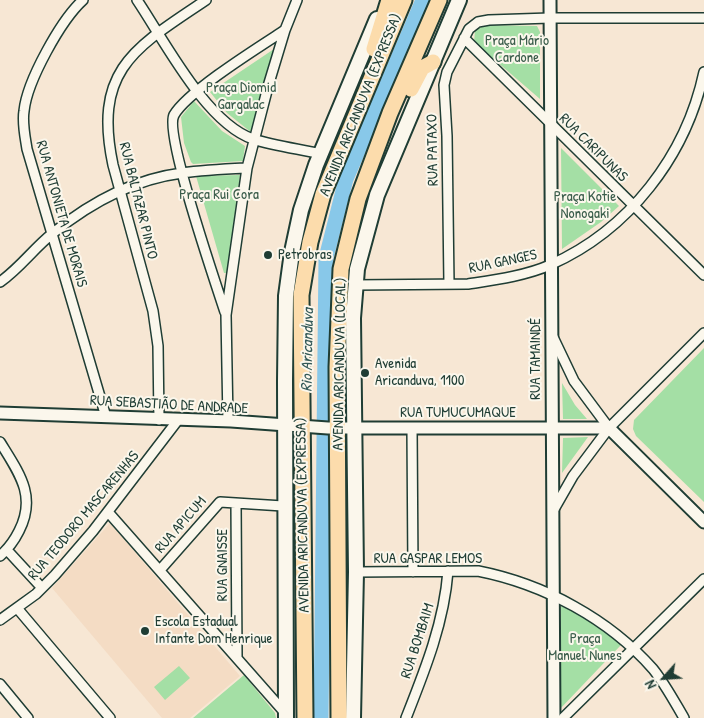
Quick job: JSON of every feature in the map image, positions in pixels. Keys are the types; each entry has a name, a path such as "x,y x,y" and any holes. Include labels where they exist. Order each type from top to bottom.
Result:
{"highway":[{"path":"360,102 389,0"},
{"name":"AVENIDA ARICANDUVA (EXPRESSA)","path":"305,718 305,427 301,295 308,251 323,194 404,0"},
{"path":"339,718 333,428 337,317 341,269 350,224 363,184 390,113 439,0"},
{"path":"363,184 419,72 426,64 433,62"}],"main road":[{"path":"286,716 283,506 284,426 286,296 292,252 301,210 321,154 385,0"},
{"name":"AVENIDA ARICANDUVA (LOCAL)","path":"353,718 356,572 355,285 362,246 377,195 459,0"}],"street":[{"name":"RUA ANTONIETA DE MORAIS","path":"83,0 64,20 55,35 25,100 24,112 27,149 106,417"},
{"path":"137,0 197,91 217,114 235,129 253,139 321,154"},
{"name":"RUA BALTAZAR PINTO","path":"159,420 158,346 153,311 119,191 108,142 107,122 111,90 120,70 132,54 158,32 206,0"},
{"path":"228,421 226,315 247,168 253,139 285,30 297,0"},
{"name":"RUA TAMAINDÉ","path":"550,0 551,513 554,718"},
{"path":"550,18 704,18"},
{"name":"RUA PATAXO","path":"449,284 447,136 444,85 447,72 464,38 475,24 489,20 550,18"},
{"path":"226,315 182,173 173,137 172,120 179,108 197,91 285,30"},
{"name":"RUA CARIPUNAS","path":"464,38 632,207 704,275"},
{"name":"RUA GANGES","path":"355,285 486,282 550,265 592,240 632,207 650,188 672,155 697,103 704,72"},
{"path":"0,282 14,271 51,234 97,203 119,191 156,178 182,173 247,168"},
{"path":"551,332 574,381 609,428 704,522"},
{"path":"551,513 573,476 609,428 704,333"},
{"name":"RUA SEBASTIÃO DE ANDRADE","path":"0,413 228,421 333,428"},
{"name":"RUA TEODORO MASCARENHAS","path":"0,620 42,588 108,512 178,420"},
{"name":"RUA TUMUCUMAQUE","path":"333,428 609,428"},
{"path":"412,428 413,572"},
{"path":"0,442 22,479 27,497 24,521 4,553 42,588"},
{"name":"RUA APICUM","path":"160,570 222,501 283,506"},
{"name":"RUA GNAISSE","path":"236,503 237,657"},
{"path":"108,512 237,657 286,716"},
{"name":"RUA BOMBAIM","path":"406,718 439,629 446,604 448,571"},
{"name":"RUA GASPAR LEMOS","path":"356,572 478,571 552,595 595,619 633,650 666,687 684,718"},
{"path":"563,718 704,579"},
{"path":"17,608 104,716"},
{"path":"0,684 28,718"}],"shaded area":[{"name":"Escola Estadual Infante Dom Henrique","path":"110,523 240,676 190,718 162,718 52,588"}],"green space":[{"name":"Praça Mário Cardone","path":"484,25 537,26 540,32 540,99 474,42 475,31"},
{"name":"Praça Diomid Gargalac","path":"274,49 252,133 227,113 210,92"},
{"name":"Praça Diomid Gargalac","path":"194,101 222,131 245,146 243,161 193,164 191,162 184,143 181,117"},
{"name":"Praça Kotie Nonogaki","path":"561,148 619,206 601,222 562,249"},
{"name":"Praça Rui Cora","path":"240,175 227,273 224,273 196,176"},
{"path":"704,348 704,502 636,436 633,429 634,420"},
{"path":"562,383 575,405 587,419 563,419"},
{"path":"588,437 562,473 563,438"},
{"name":"Praça Manuel Nunes","path":"561,606 593,621 621,645 560,709"},
{"path":"179,666 190,678 165,700 154,687"},
{"path":"244,675 275,713 276,718 193,718"}],"waterway":[{"name":"Rio Aricanduva","path":"321,718 326,258 346,179 423,0"}],"place":[{"name":"Petrobras","path":"268,255"},
{"name":"Avenida Aricanduva, 1100","path":"365,373"},
{"name":"Escola Estadual Infante Dom Henrique","path":"145,631"}]}
